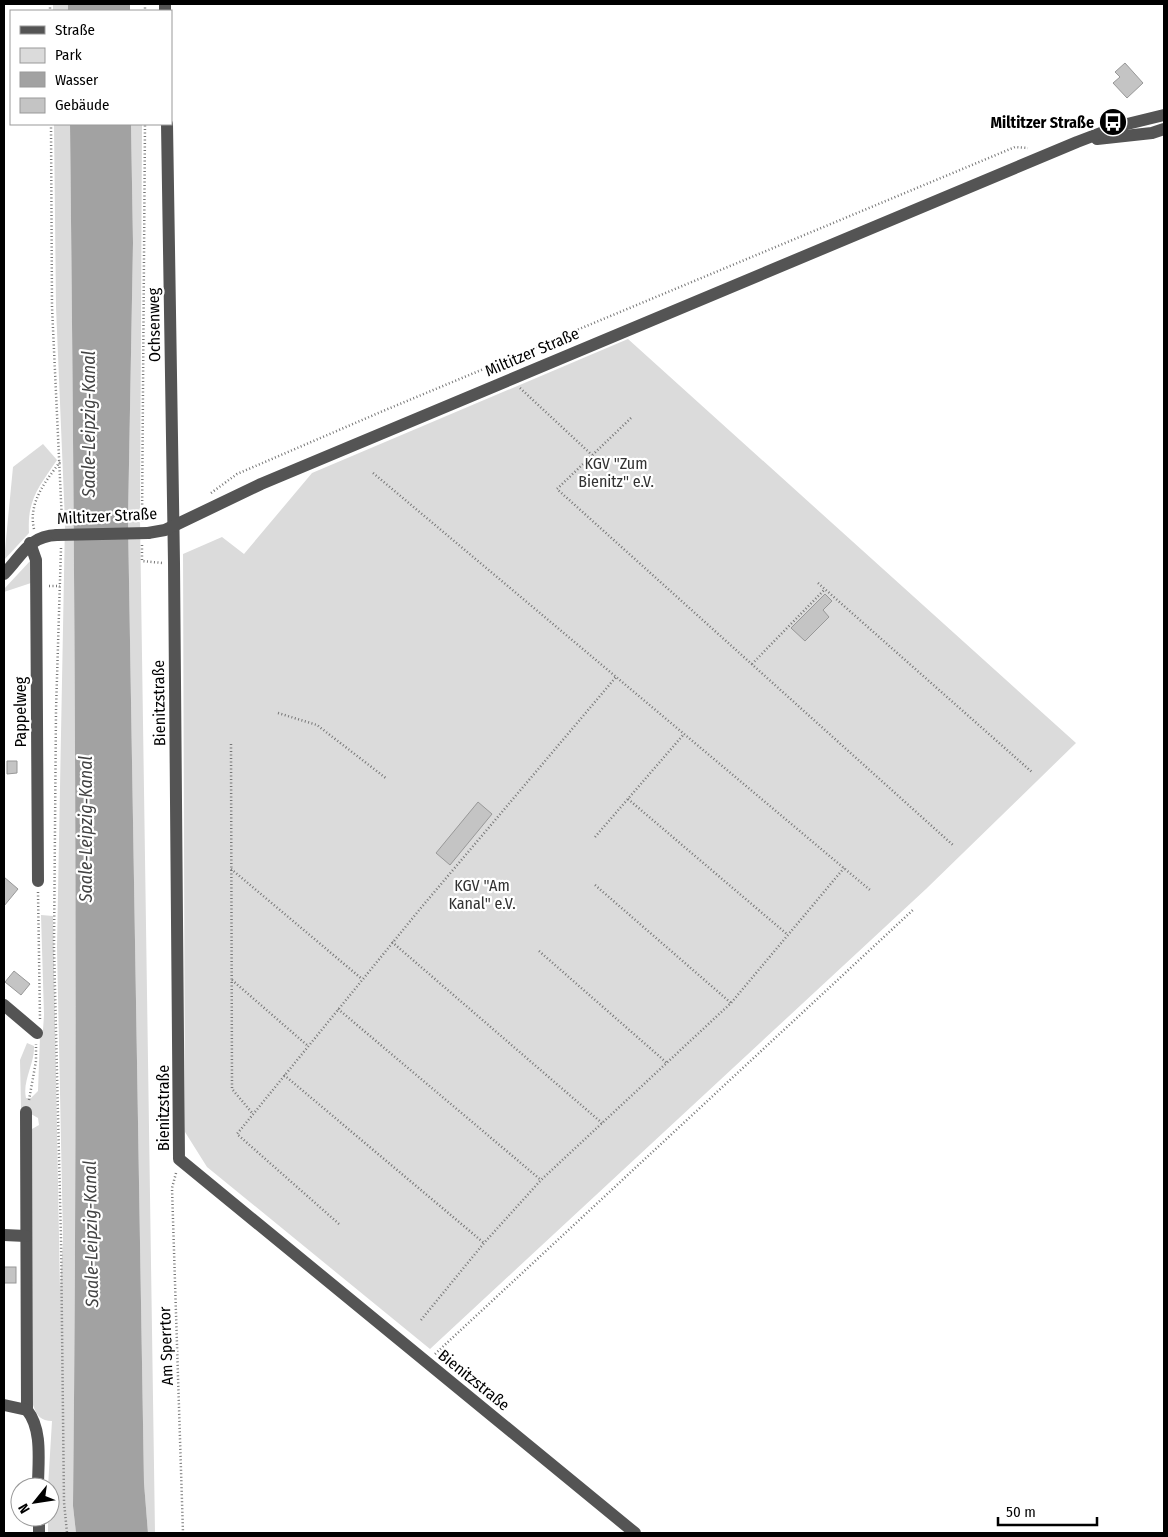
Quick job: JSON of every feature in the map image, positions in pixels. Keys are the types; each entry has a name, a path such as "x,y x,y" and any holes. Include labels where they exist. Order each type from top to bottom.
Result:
{"street":[{"name":"Miltitzer Straße","path":"33,542 46,535 144,535 173,526 260,484 1077,142 1119,126 1164,115"},
{"name":"Ochsenweg","path":"167,125 173,526"},
{"name":"Miltitzer Straße","path":"1077,142 1164,130"},
{"name":"Bienitzstraße","path":"173,526 179,1159 635,1533"},
{"path":"4,574 33,542"},
{"name":"Pappelweg","path":"33,542 36,560 38,881"},
{"path":"4,1005 37,1033"},
{"path":"26,1112 27,1410 33,1418 37,1429 38,1477"},
{"path":"4,1235 26,1236"},
{"path":"4,1404 27,1410"}],"path":[{"path":"52,125 52,308 60,462 54,947 61,1229 64,1502 67,1533"},
{"path":"145,125 144,535 142,561 160,563"},
{"path":"209,495 237,474 392,407 1015,147 1030,148"},
{"path":"510,379 592,455"},
{"path":"631,418 557,489 954,846"},
{"path":"33,542 32,520 36,500 40,489 60,462"},
{"path":"373,473 870,890"},
{"path":"818,583 1033,772"},
{"path":"752,664 825,589"},
{"path":"339,1224 237,1134 392,942 616,677"},
{"path":"278,713 317,725 387,779"},
{"path":"596,837 684,734"},
{"path":"231,744 232,1089 253,1114"},
{"path":"628,800 788,935"},
{"path":"421,1320 484,1243 541,1180 731,1003 844,868"},
{"path":"231,869 362,979"},
{"path":"26,1112 36,1061 37,1033 41,1016 38,881"},
{"path":"595,885 731,1003"},
{"path":"426,1362 914,908"},
{"path":"392,942 602,1123"},
{"path":"539,951 667,1063"},
{"path":"232,980 308,1046"},
{"path":"338,1009 541,1180"},
{"path":"284,1075 484,1243"},
{"name":"Am Sperrtor","path":"179,1159 172,1188 184,1533"}],"green space":[{"path":"53,4 68,4 68,10 53,10"},
{"path":"54,125 70,125 75,815 73,1506 76,1533 48,1533 48,1527 60,1527 60,1477 49,1477 52,1421 40,1417 33,1405 32,1129 39,1125 38,1118 31,1114 30,1108 21,1108 20,1060 27,1043 34,1046 33,1059 25,1092 26,1098 31,1098 38,1091 40,1036 43,1030 44,1015 41,915 53,916 60,1289 63,1239 57,947 65,522 56,307"},
{"path":"131,125 142,125 140,520 155,1533 148,1533 144,1483 128,520 133,243"},
{"name":"KGV \"Am Kanal\" e.V.","path":"628,339 1076,743 926,889 430,1349 207,1167 185,1132 183,554 222,537 244,554 312,473"},
{"path":"43,444 57,460 32,502 29,533 4,560 13,467"},
{"path":"31,560 31,583 4,592 4,589"}],"water":[{"path":"68,4 130,4 130,10 68,10"},
{"name":"Saale-Leipzig-Kanal","path":"70,125 131,125 133,243 128,520 144,1483 148,1533 76,1533 73,1506 75,815"}],"building":[{"path":"1125,63 1143,83 1127,98 1113,83 1120,77 1115,72"},
{"path":"825,594 832,601 823,610 829,617 805,641 791,628"},
{"path":"7,761 17,761 17,773 7,774"},
{"path":"478,802 492,814 450,865 436,853"},
{"path":"4,877 18,889 4,906"},
{"path":"14,971 30,984 21,995 5,982"},
{"path":"4,1267 16,1267 16,1283 4,1283"}],"place":[{"name":"Miltitzer Straße","path":"1113,122"}],"park label":[{"name":"KGV \"Zum Bienitz\" e.V.","path":"616,472"}]}
